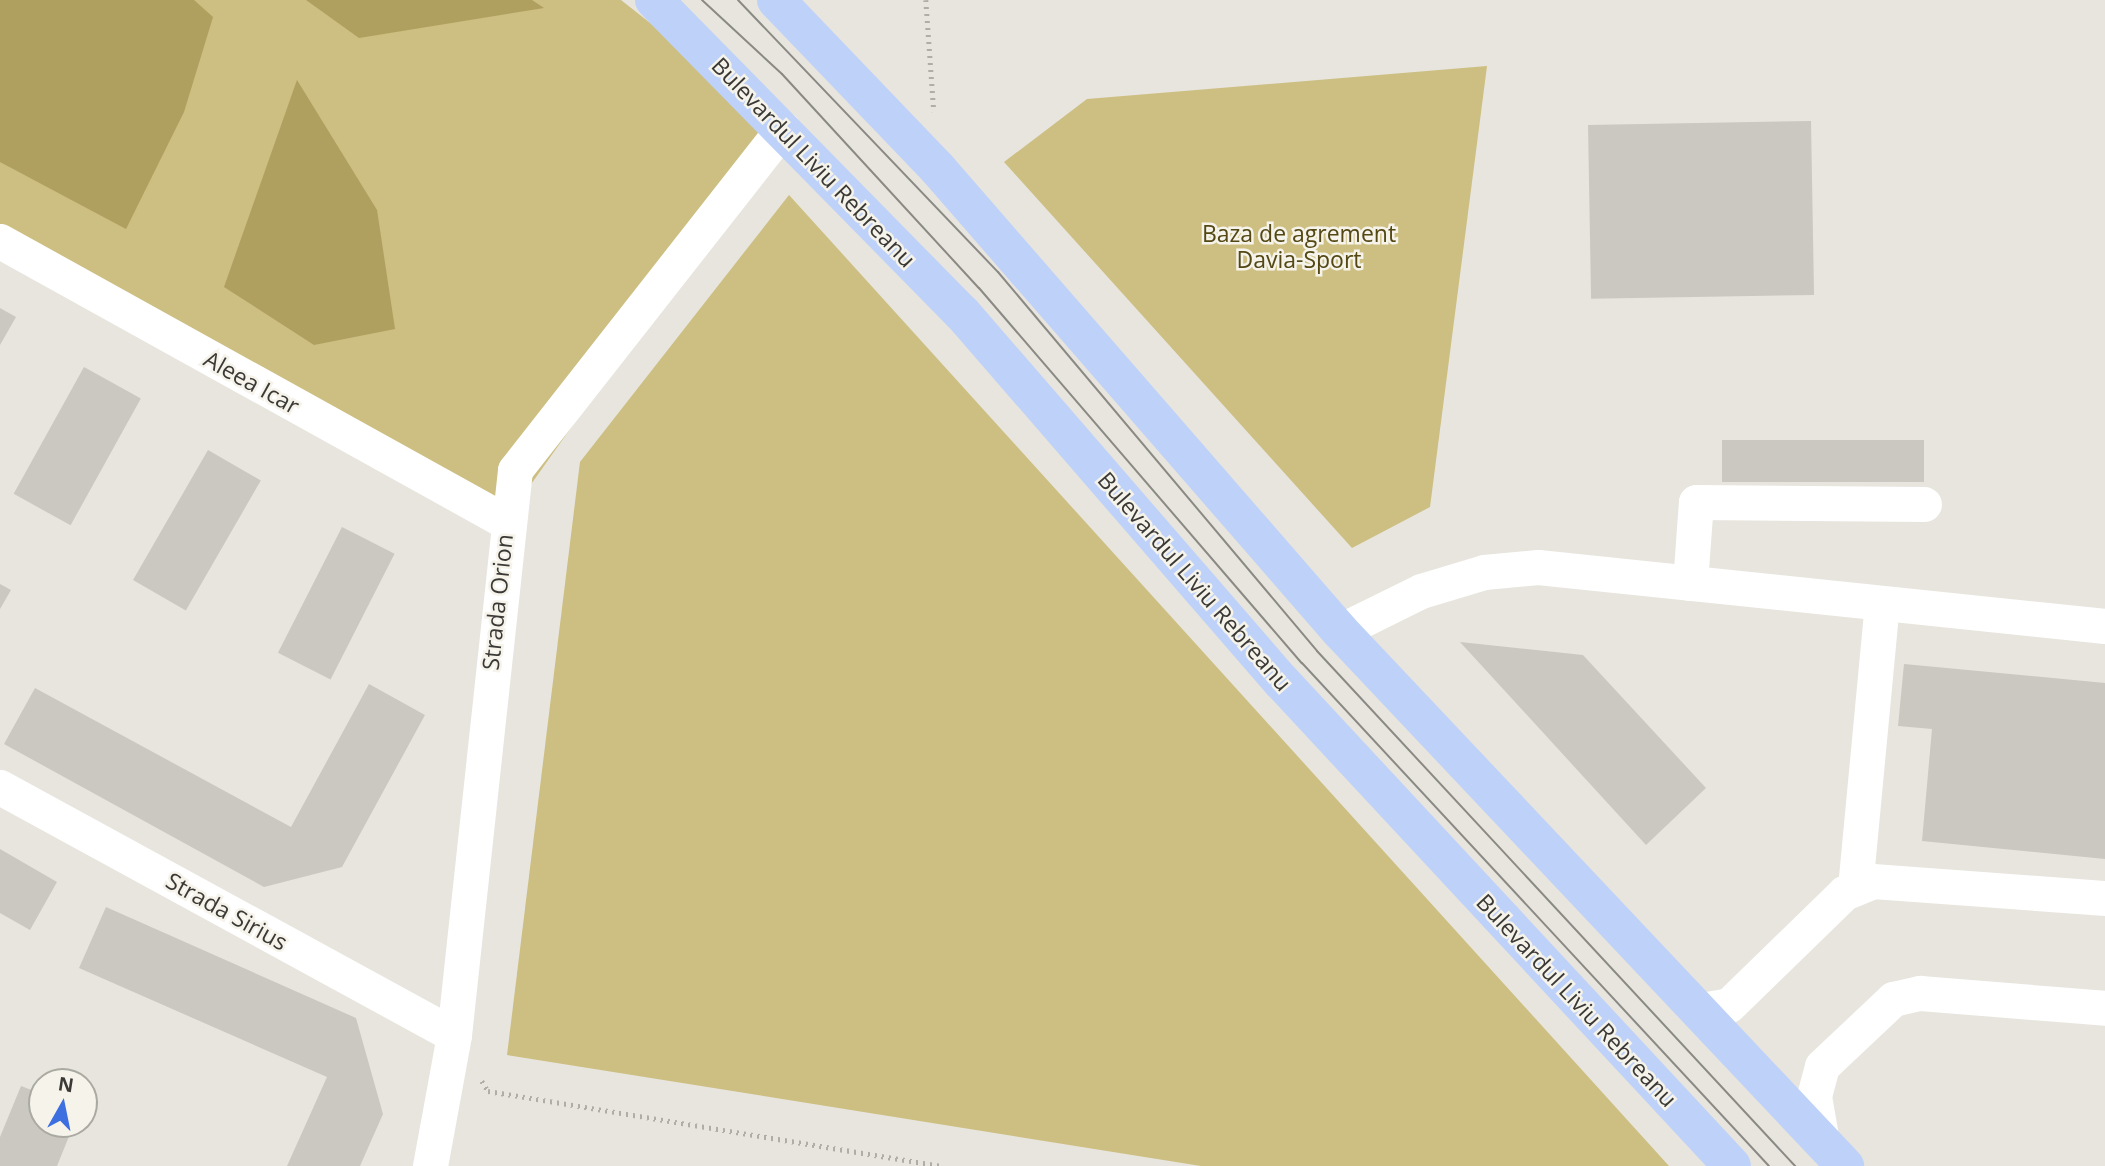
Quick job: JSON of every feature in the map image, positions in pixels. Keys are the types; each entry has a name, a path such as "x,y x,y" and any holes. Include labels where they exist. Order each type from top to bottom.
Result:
{"main road":[{"name":"Bulevardul Liviu Rebreanu","path":"654,0 783,128 962,313 1281,681 1732,1166"},
{"path":"776,0 938,169 1340,631 1701,1010 1834,1154"}],"street":[{"name":"Strada Orion","path":"430,1166 454,1035 505,521 515,470 783,128"},
{"name":"Aleea Icar","path":"0,241 505,521"},
{"path":"1690,583 1696,502 1924,504"},
{"path":"1340,631 1421,591 1484,572 1538,567 2105,626"},
{"path":"1855,888 1882,603"},
{"name":"Strada Sirius","path":"0,788 454,1035"},
{"path":"1701,1010 1729,1005 1855,888 1907,882 2105,898"},
{"path":"1834,1154 1814,1096 1822,1066 1893,999 1920,993 2105,1008"}],"path":[{"path":"926,0 938,169"},
{"path":"454,1035 488,1091 943,1166"}],"green space":[{"path":"0,0 621,0 783,128 505,521 0,241"},
{"name":"Baza de agrement Davia-Sport","path":"1487,66 1430,507 1352,548 1004,162 1087,99"},
{"path":"789,195 1669,1166 1201,1166 507,1055 580,462"}],"shaded area":[{"path":"0,0 194,0 213,17 184,112 126,229 0,162"},
{"path":"306,0 532,0 544,8 359,38"},
{"path":"297,80 377,210 395,329 314,345 224,287"}],"building":[{"path":"1811,121 1814,295 1591,299 1588,125"},
{"path":"0,308 16,317 0,345"},
{"path":"84,367 141,399 71,525 14,494"},
{"path":"1722,440 1924,440 1924,482 1722,482"},
{"path":"208,450 261,480 186,610 133,580"},
{"path":"342,527 395,554 331,679 278,653"},
{"path":"0,584 11,590 0,609"},
{"path":"1460,642 1583,655 1706,788 1646,845"},
{"path":"1904,664 2105,683 2105,859 1922,841 1932,729 1898,726"},
{"path":"369,684 425,715 342,867 264,887 4,744 35,688 291,827"},
{"path":"0,849 57,882 30,930 0,913"},
{"path":"106,907 356,1018 383,1114 360,1166 287,1166 327,1077 79,968"},
{"path":"21,1086 28,1089 28,1138 68,1138 57,1166 0,1166 0,1137"}],"tram line":[{"path":"702,0 782,74 979,288 1302,663 1769,1166"},
{"path":"738,0 998,272 1317,651 1795,1166"}]}
